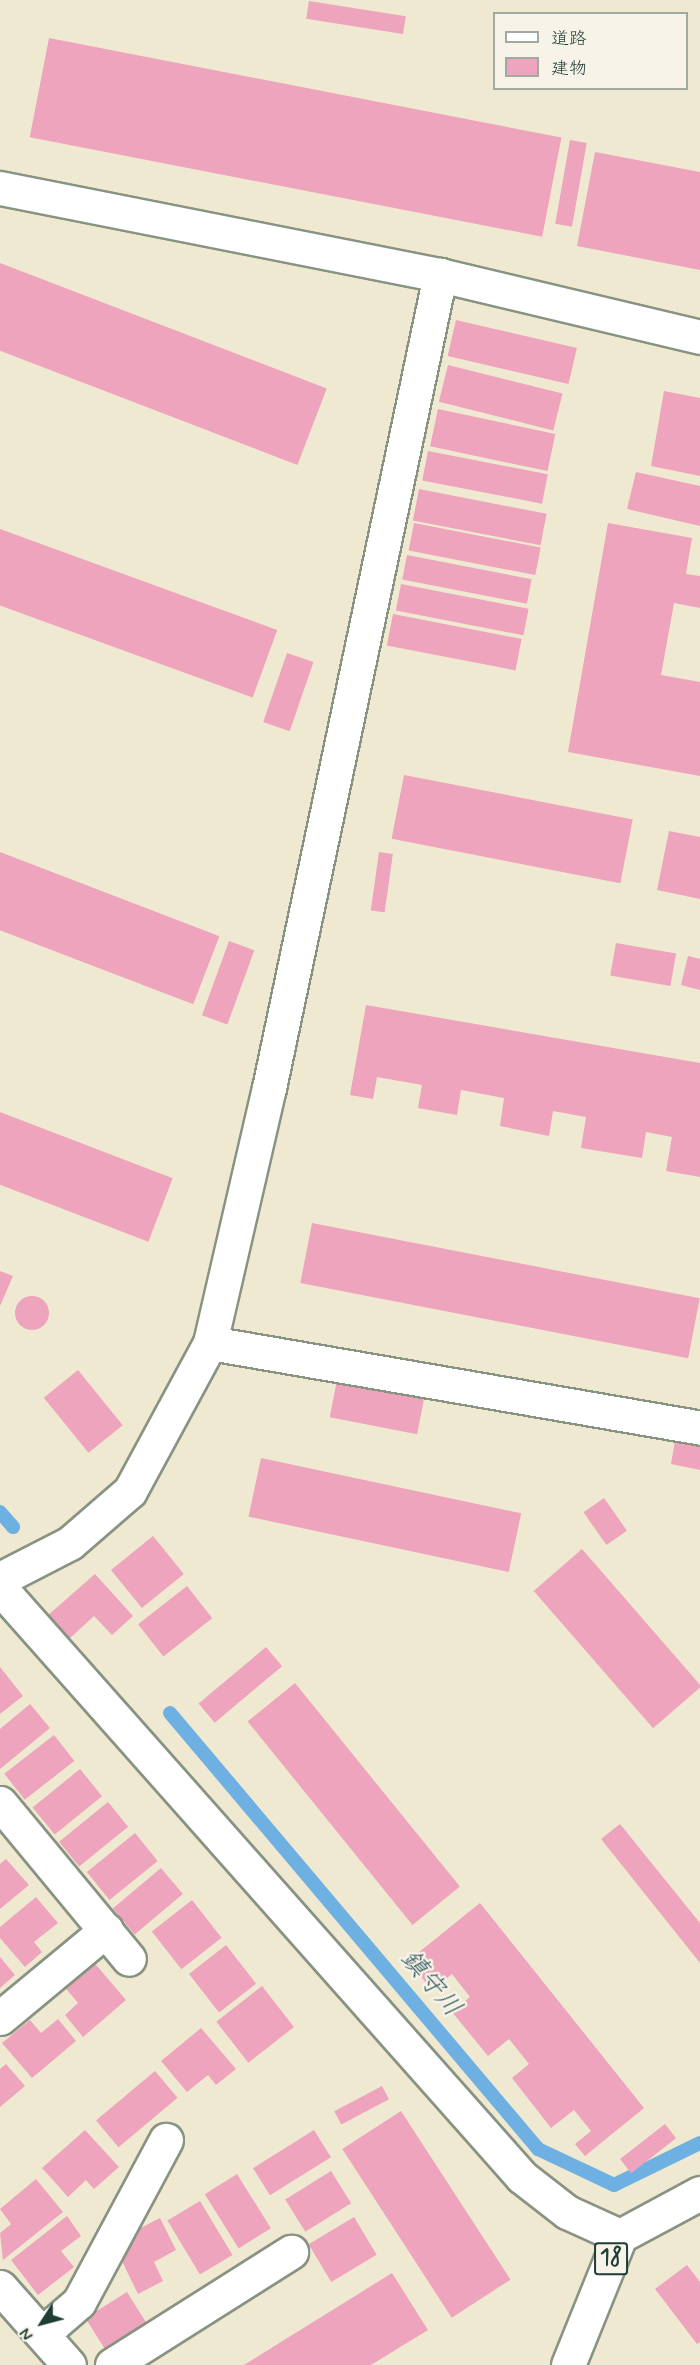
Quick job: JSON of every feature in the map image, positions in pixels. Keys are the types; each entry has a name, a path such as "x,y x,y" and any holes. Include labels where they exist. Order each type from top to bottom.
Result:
{"street":[{"path":"0,188 440,275 700,337"},
{"path":"0,1579 70,1543 130,1491 210,1343 268,1088 440,275"},
{"path":"210,1343 700,1428"},
{"path":"0,1588 522,2177 567,2212 620,2236"},
{"path":"0,1803 129,1959"},
{"path":"0,2018 106,1930"},
{"path":"42,2334 79,2302 166,2140"},
{"name":"18","path":"568,2365 620,2236 700,2193"},
{"path":"112,2365 291,2252"},
{"path":"0,2287 69,2365"}],"building":[{"path":"309,1 406,16 403,34 306,19"},
{"path":"49,38 561,138 542,237 30,137"},
{"path":"570,140 587,143 572,227 555,224"},
{"path":"595,152 700,172 700,270 577,246"},
{"path":"0,263 327,388 297,465 0,351"},
{"path":"456,320 577,348 568,384 448,356"},
{"path":"448,365 562,394 553,430 439,402"},
{"path":"664,391 700,398 700,476 651,466"},
{"path":"438,409 555,434 547,471 430,446"},
{"path":"428,451 548,474 542,504 422,480"},
{"path":"636,472 700,486 700,526 627,509"},
{"path":"419,489 547,514 541,545 413,520"},
{"path":"414,523 541,548 535,575 409,550"},
{"path":"608,523 692,538 686,574 700,576 700,608 674,603 661,675 700,682 700,776 568,752"},
{"path":"0,529 277,630 253,698 0,606"},
{"path":"407,555 532,579 527,604 402,580"},
{"path":"401,584 529,609 523,635 396,611"},
{"path":"393,614 522,639 515,670 387,645"},
{"path":"287,653 313,662 290,731 263,722"},
{"path":"404,775 633,819 620,883 392,839"},
{"path":"669,831 700,837 700,899 657,890"},
{"path":"0,852 219,936 193,1004 0,930"},
{"path":"379,852 393,854 385,912 371,910"},
{"path":"229,941 254,950 227,1024 202,1015"},
{"path":"616,943 676,954 670,986 610,975"},
{"path":"688,956 700,959 700,990 681,985"},
{"path":"366,1005 700,1063 700,1177 666,1171 672,1137 646,1132 642,1158 581,1148 586,1117 553,1111 549,1136 500,1126 504,1098 461,1090 457,1115 418,1108 422,1085 377,1077 373,1099 350,1095"},
{"path":"0,1112 173,1178 148,1242 0,1185"},
{"path":"312,1223 700,1298 688,1358 300,1283"},
{"path":"0,1271 13,1276 0,1306"},
{"path":"32,1296 44,1301 49,1313 44,1325 32,1330 20,1325 15,1313 20,1301"},
{"path":"78,1370 123,1425 88,1453 44,1398"},
{"path":"337,1380 424,1397 417,1434 330,1417"},
{"path":"675,1441 700,1445 700,1470 671,1464"},
{"path":"261,1458 521,1513 509,1572 249,1517"},
{"path":"604,1498 627,1531 606,1545 584,1512"},
{"path":"153,1536 184,1574 142,1608 111,1570"},
{"path":"582,1549 700,1685 700,1688 653,1728 534,1591"},
{"path":"95,1574 133,1616 112,1635 94,1616 68,1640 47,1616"},
{"path":"187,1586 212,1618 163,1656 138,1624"},
{"path":"266,1647 282,1666 215,1723 199,1704"},
{"path":"0,1667 23,1696 0,1714"},
{"path":"295,1683 460,1887 412,1925 248,1721"},
{"path":"30,1704 50,1728 0,1769 0,1729"},
{"path":"54,1735 74,1761 25,1800 4,1774"},
{"path":"80,1769 102,1796 55,1835 33,1807"},
{"path":"108,1802 128,1827 79,1867 59,1842"},
{"path":"620,1824 700,1923 700,1963 601,1839"},
{"path":"135,1833 158,1861 109,1900 87,1872"},
{"path":"6,1859 29,1885 0,1909 0,1864"},
{"path":"161,1868 183,1894 135,1935 113,1908"},
{"path":"36,1897 58,1923 34,1942 42,1952 25,1967 0,1938 0,1927"},
{"path":"192,1900 222,1938 181,1969 152,1931"},
{"path":"480,1903 644,2108 585,2156 575,2144 591,2131 574,2110 551,2128 512,2078 529,2064 509,2039 488,2056 452,2012 470,1997 452,1974 432,1990 408,1961"},
{"path":"226,1945 256,1984 219,2013 189,1974"},
{"path":"0,1957 15,1975 0,1988"},
{"path":"92,1960 126,2000 83,2037 65,2015 78,2003 62,1984"},
{"path":"262,1986 294,2027 248,2063 216,2022"},
{"path":"58,2019 76,2041 32,2078 2,2043 30,2020 41,2033"},
{"path":"201,2028 236,2069 216,2085 208,2075 187,2092 161,2061"},
{"path":"6,2064 25,2086 0,2107 0,2069"},
{"path":"155,2071 177,2098 119,2147 96,2120"},
{"path":"382,2086 389,2099 341,2125 334,2111"},
{"path":"401,2111 510,2280 452,2318 342,2149"},
{"path":"665,2124 676,2138 631,2173 620,2159"},
{"path":"85,2130 119,2167 94,2189 86,2180 68,2197 42,2168"},
{"path":"314,2130 331,2157 270,2195 253,2168"},
{"path":"331,2171 351,2203 305,2232 285,2200"},
{"path":"237,2174 271,2228 239,2248 205,2194"},
{"path":"36,2179 63,2212 3,2260 0,2233 11,2224 0,2209"},
{"path":"200,2201 232,2255 200,2275 167,2221"},
{"path":"67,2216 81,2236 61,2251 74,2267 38,2295 11,2260"},
{"path":"354,2217 377,2255 331,2282 309,2244"},
{"path":"160,2218 176,2250 154,2262 163,2281 138,2294 121,2259 133,2232"},
{"path":"687,2265 700,2282 700,2342 697,2344 655,2289"},
{"path":"392,2273 428,2330 371,2365 244,2365"},
{"path":"127,2292 146,2323 105,2348 85,2318"}],"waterway":[{"name":"鎮守川","path":"0,1512 13,1527"},
{"name":"鎮守川","path":"170,1713 538,2149 614,2185 700,2143"}]}
